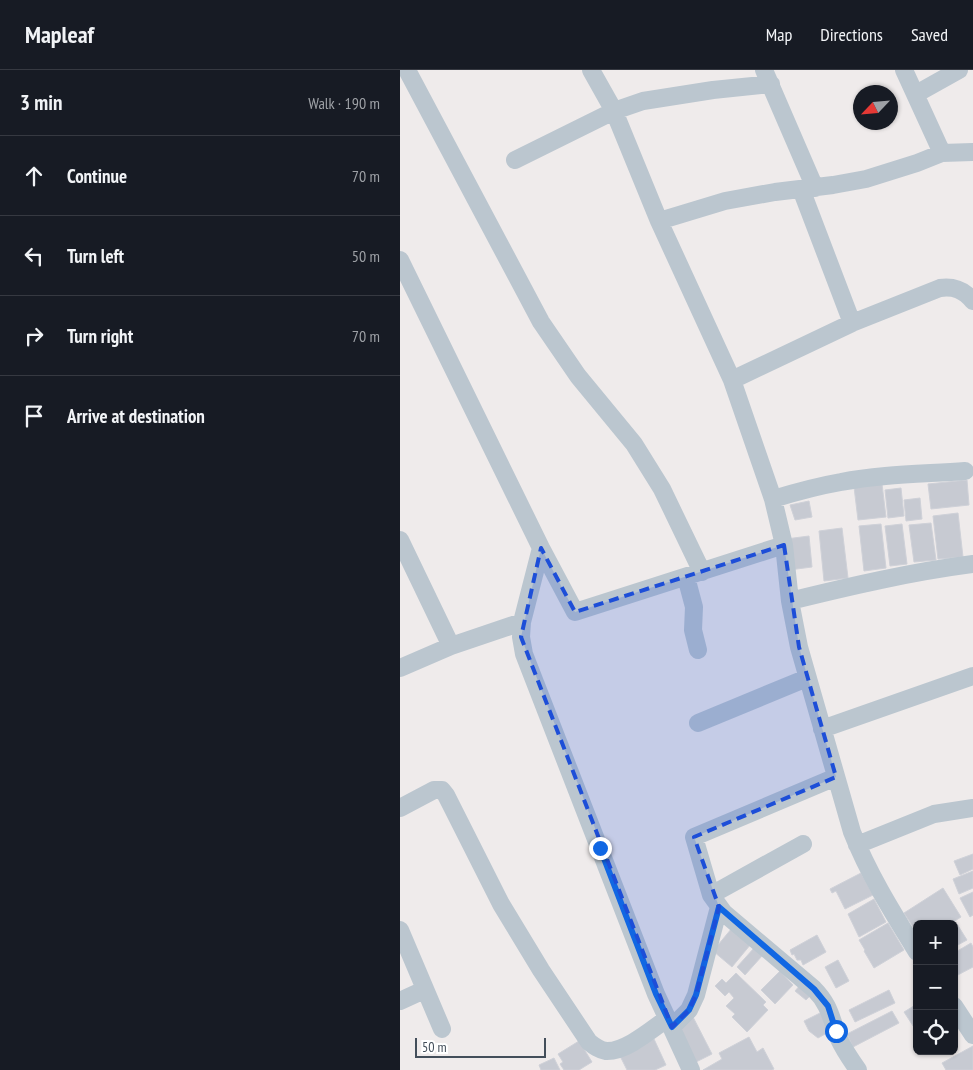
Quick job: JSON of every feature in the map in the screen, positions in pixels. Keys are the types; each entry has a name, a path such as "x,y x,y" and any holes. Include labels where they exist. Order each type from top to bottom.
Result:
{"street":[{"path":"407,70 541,322 578,376 634,444 662,489 694,574 693,630 698,650"},
{"path":"591,70 614,111 659,221 732,380 773,499 784,545 790,601 799,647 858,846 879,888 913,945"},
{"path":"904,70 942,153"},
{"path":"916,94 959,70"},
{"path":"515,160 614,111 643,101 767,77 808,189 852,323"},
{"path":"659,221 725,201 866,179 942,153 973,152"},
{"path":"400,260 540,548 575,612 784,545"},
{"path":"732,380 852,323 940,288 958,289 973,301"},
{"path":"773,499 843,481 965,470"},
{"path":"400,540 451,646"},
{"path":"540,548 522,622 521,638 524,654 686,1068"},
{"path":"790,601 874,580 932,569 973,564"},
{"path":"400,668 451,646 522,622"},
{"path":"822,729 973,676"},
{"path":"698,723 807,678"},
{"path":"400,808 434,790 442,790 501,904 541,970 589,1042 605,1051 616,1050 670,1023 689,1010 696,995 715,901 694,837 836,777"},
{"path":"858,846 934,814 973,809"},
{"path":"715,901 803,844"},
{"path":"715,901 822,997 831,1014 840,1041 858,1070"},
{"path":"400,930 442,1029"},
{"path":"400,1001 424,990"},
{"path":"957,1010 973,1035"}],"highlighted area":[{"path":"784,545 799,647 836,777 694,837 719,907 696,995 689,1010 672,1027 521,637 541,548 575,612"}],"building":[{"path":"967,480 969,505 931,509 928,484"},
{"path":"882,484 886,517 858,520 854,487"},
{"path":"901,488 904,516 888,518 885,490"},
{"path":"920,498 922,519 906,521 904,500"},
{"path":"809,501 812,517 795,520 790,505"},
{"path":"958,513 963,557 938,559 933,516"},
{"path":"931,523 936,560 914,562 909,525"},
{"path":"881,524 886,568 864,571 859,526"},
{"path":"902,524 907,564 890,566 885,526"},
{"path":"842,528 848,578 824,581 819,531"},
{"path":"809,536 812,567 789,570 786,539"},
{"path":"973,854 973,869 960,875 954,861"},
{"path":"973,871 973,888 959,894 953,879"},
{"path":"861,873 873,895 845,909 836,891 832,893 830,889"},
{"path":"943,888 961,917 956,920 913,920 913,927 904,913"},
{"path":"973,892 973,915 970,917 960,898"},
{"path":"874,899 886,922 859,937 848,914"},
{"path":"888,923 904,950 874,968 859,940"},
{"path":"958,926 967,940 958,945"},
{"path":"732,928 751,944 732,967 713,951"},
{"path":"817,935 826,952 803,965 801,960 797,960 794,954 792,955 790,950"},
{"path":"971,943 973,947 973,967 958,975 958,965 958,951"},
{"path":"754,948 762,956 745,975 737,967"},
{"path":"838,960 849,981 836,988 825,967"},
{"path":"780,971 793,985 775,1004 761,990"},
{"path":"736,973 766,1002 763,1005 768,1010 747,1032 732,1017 735,1014 726,1006 734,998 729,992 725,996 715,986 722,979 726,983"},
{"path":"801,984 812,994 806,1000 795,991"},
{"path":"889,990 895,1003 855,1022 849,1010"},
{"path":"913,1006 913,1026 904,1012"},
{"path":"892,1011 899,1023 853,1047 847,1034"},
{"path":"822,1012 828,1024 827,1033 818,1038 809,1031 804,1021"},
{"path":"692,1015 712,1054 696,1062 679,1029"},
{"path":"749,1037 757,1052 763,1048 774,1069 703,1070 722,1059 719,1053"},
{"path":"654,1039 666,1065 655,1070 627,1070 619,1054"},
{"path":"579,1041 592,1062 579,1070 564,1070 560,1064 563,1062 558,1054"},
{"path":"973,1046 973,1070 946,1070 942,1063"},
{"path":"554,1058 560,1070 541,1070 539,1065"}],"route":[{"path":"600,848 656,994 672,1027 689,1010 696,995 719,907 822,997 828,1006 836,1031"}]}
